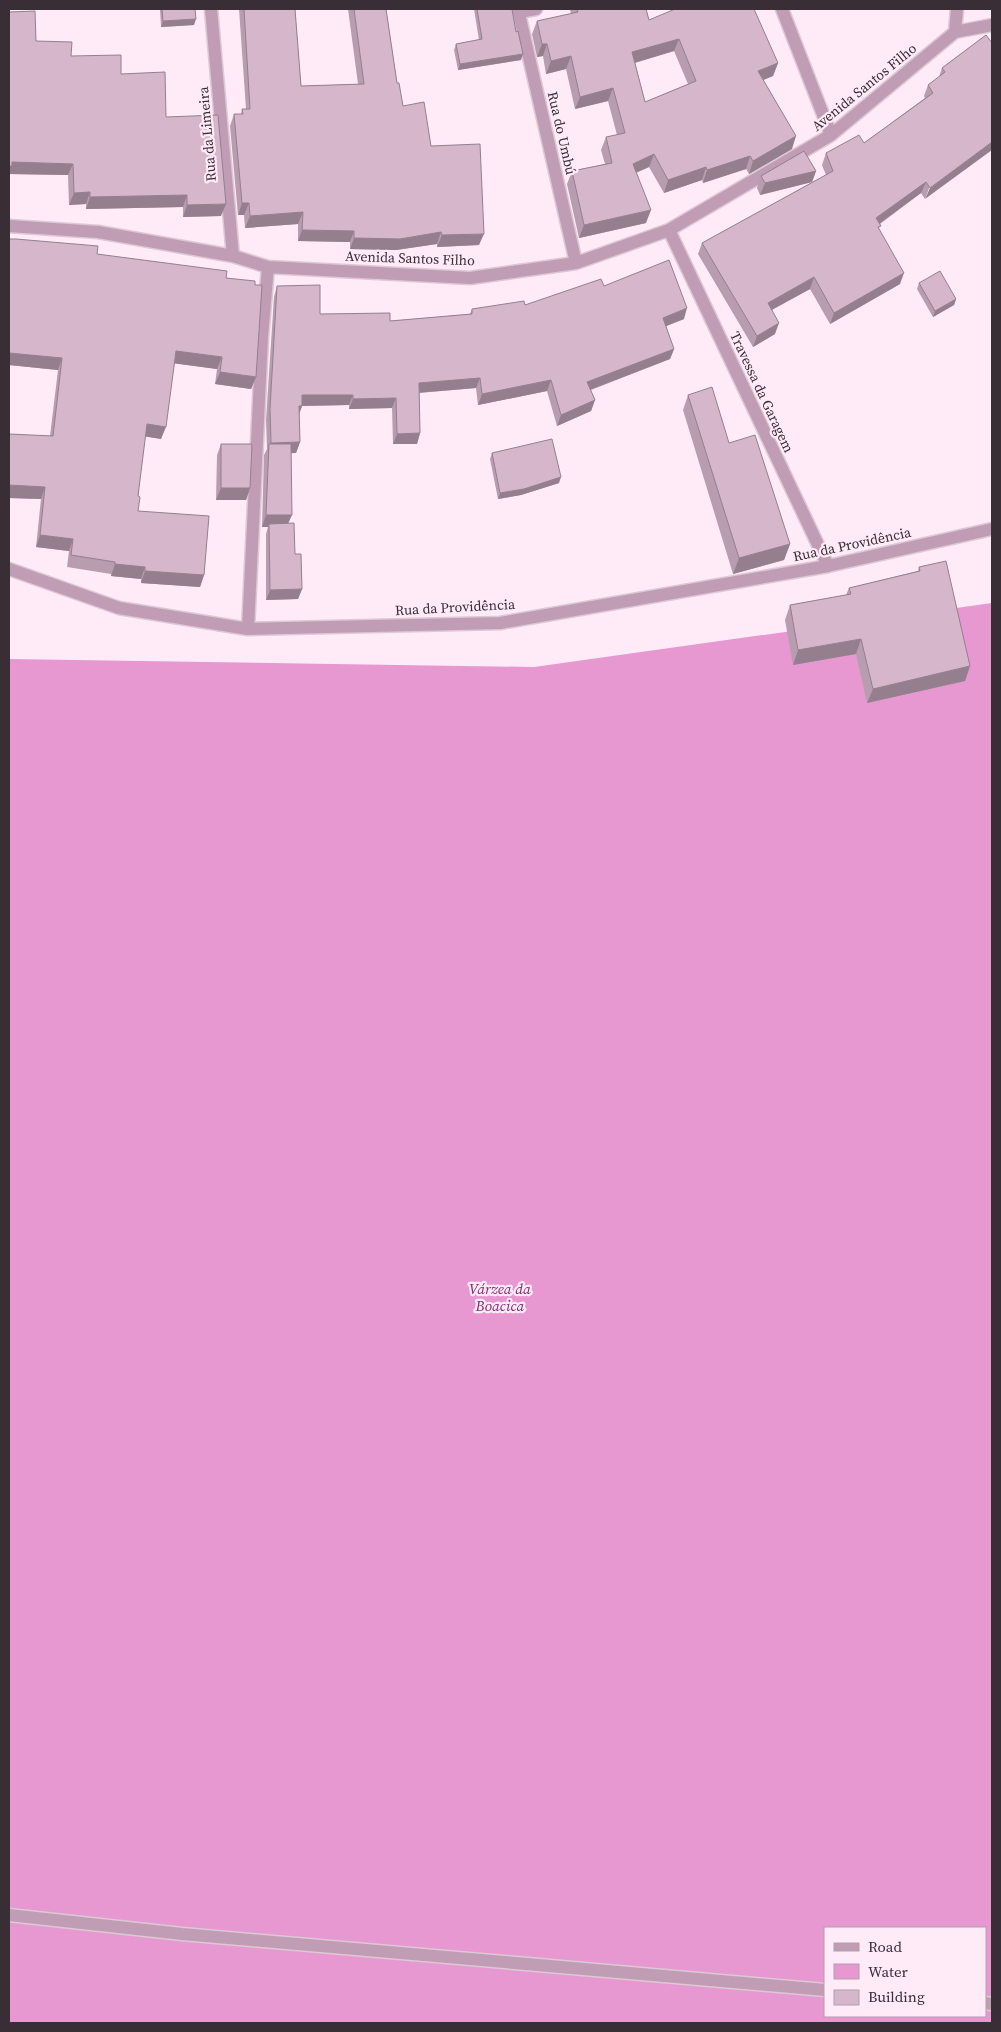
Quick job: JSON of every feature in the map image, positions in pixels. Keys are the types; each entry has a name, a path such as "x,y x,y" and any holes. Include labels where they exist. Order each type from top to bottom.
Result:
{"street":[{"name":"Rua da Limeira","path":"211,9 233,256"},
{"path":"518,10 536,9"},
{"path":"782,9 832,135"},
{"path":"956,9 955,32 992,25"},
{"name":"Rua do Umbú","path":"518,10 576,263"},
{"name":"Avenida Santos Filho","path":"9,226 98,232 233,256 268,267 470,278 576,263 669,230 832,135 955,32"},
{"name":"Travessa da Garagem","path":"669,230 828,566"},
{"path":"248,629 262,337 268,267"},
{"name":"Rua da Providência","path":"9,569 118,608 248,629 500,623 828,566 992,529"},
{"path":"9,1915 182,1934 824,1990"}],"water":[{"name":"Várzea da Boacica","path":"992,603 992,2023 9,2023 9,659 534,667"}],"building":[{"path":"162,9 195,9 196,19 163,21"},
{"path":"244,9 295,9 301,86 364,84 354,9 386,9 397,83 399,83 403,106 424,102 431,146 480,144 484,234 442,235 441,232 400,239 354,238 354,231 302,230 303,212 250,216 249,203 242,203 234,114 243,114 242,109 250,109"},
{"path":"477,9 512,9 516,32 518,31 523,54 460,64 456,44 482,39"},
{"path":"577,9 646,9 649,20 675,9 754,9 778,63 758,71 796,136 753,161 750,156 707,170 706,167 668,180 654,154 633,164 651,210 584,225 572,171 612,163 606,137 625,133 613,88 580,97 571,56 551,61 547,44 542,44 537,21 578,12","holes":["679,39 696,81 645,102 632,52"]},
{"path":"35,11 36,41 72,42 71,56 121,55 121,74 165,72 166,117 218,115 226,204 187,205 187,195 90,197 90,192 74,193 73,164 12,162 12,166 9,166 9,12"},
{"path":"986,35 992,43 992,142 930,188 926,182 876,218 881,226 878,227 904,273 834,313 814,277 768,303 779,323 757,336 702,243 833,171 826,153 859,135 864,143 933,93 928,85 945,72 942,68"},
{"path":"804,151 816,171 765,183 761,176"},
{"path":"9,239 98,246 97,254 227,271 226,278 255,281 255,285 262,285 256,377 220,372 222,357 176,351 166,427 147,424 138,496 140,497 138,511 209,516 204,575 145,571 145,567 115,564 115,562 71,555 73,539 40,535 45,487 9,485 9,434 53,436 62,358 9,353"},
{"path":"669,260 687,308 663,318 674,349 587,382 595,400 561,415 551,380 482,394 480,378 419,383 420,433 397,434 396,398 353,399 353,395 302,395 302,406 299,406 300,442 271,443 270,409 277,286 320,285 320,314 390,313 390,321 472,314 472,309 524,301 525,305 601,279 604,286"},
{"path":"940,271 956,299 935,311 919,283"},
{"path":"712,387 729,443 755,435 790,544 739,558 688,395"},
{"path":"552,439 561,477 524,489 500,493 492,453"},
{"path":"221,444 252,444 250,488 221,488"},
{"path":"269,444 291,444 292,515 266,515"},
{"path":"294,523 295,554 301,554 302,589 270,590 269,524"},
{"path":"946,561 970,666 873,689 861,639 798,650 790,605 851,594 849,588 920,571 919,567"}]}
